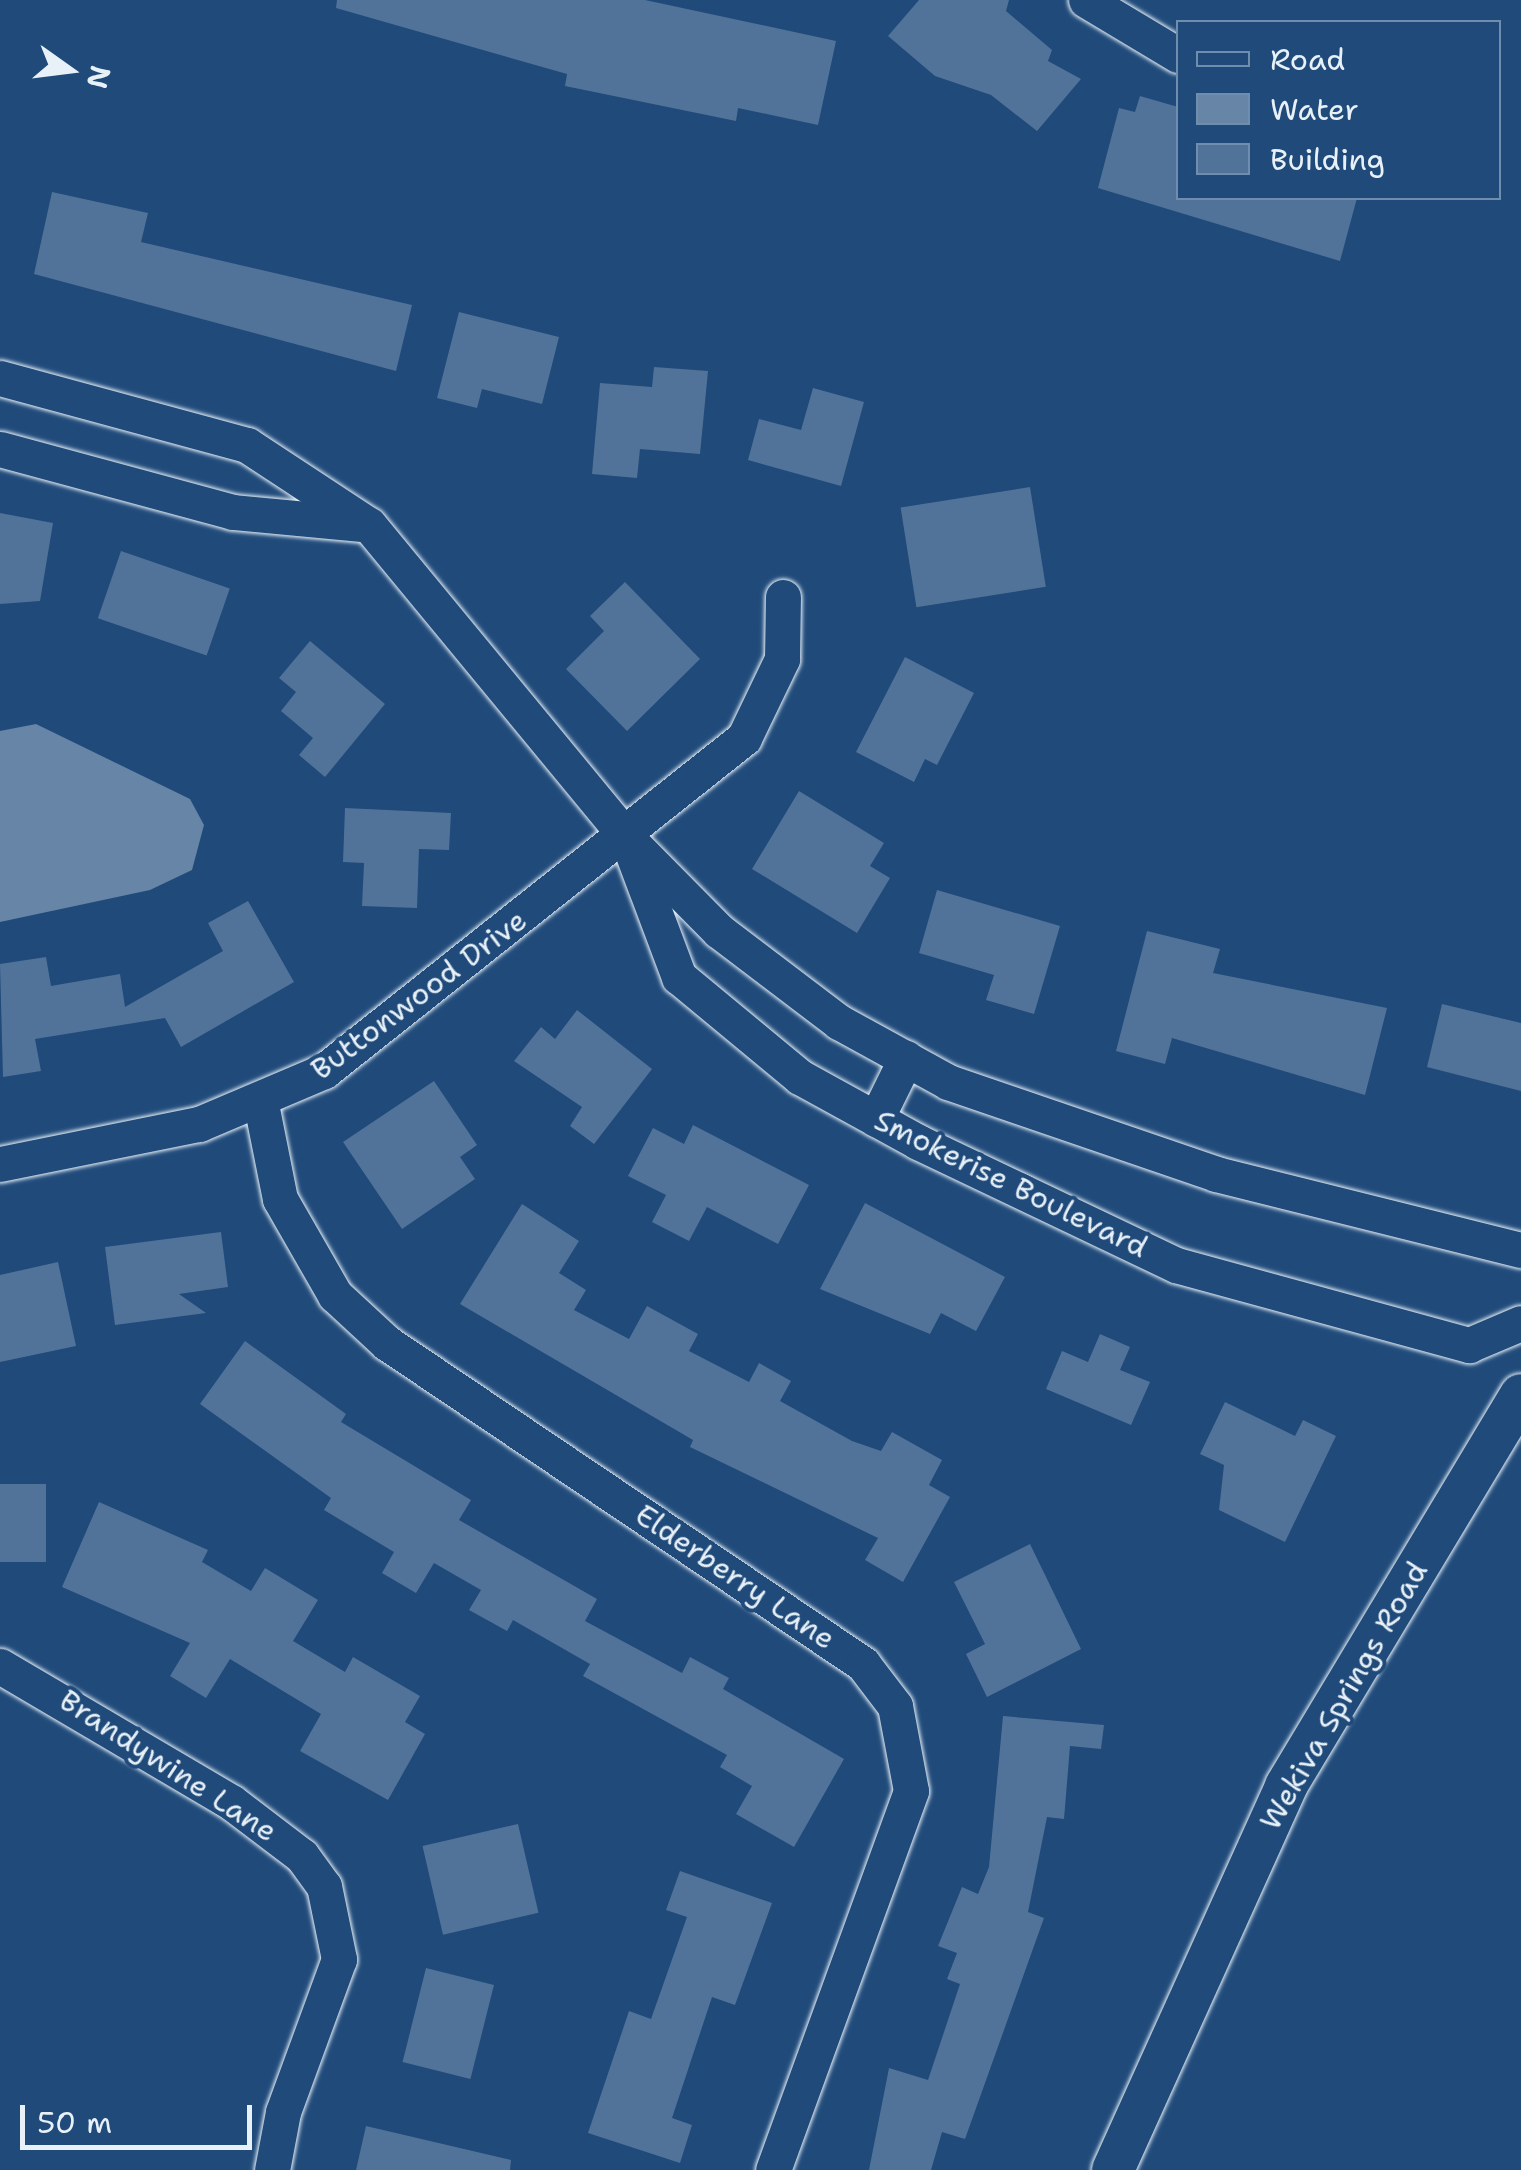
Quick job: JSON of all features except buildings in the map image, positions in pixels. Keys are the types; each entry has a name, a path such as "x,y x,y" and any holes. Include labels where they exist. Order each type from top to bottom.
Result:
{"main road":[{"name":"Wekiva Springs Road","path":"1113,2170 1286,1786 1521,1395"}],"street":[{"path":"1086,0 1176,54"},
{"name":"Smokerise Boulevard","path":"0,378 247,446 369,525 626,837 719,930 838,1022 906,1058 1216,1174 1521,1250"},
{"path":"0,450 233,512 369,525"},
{"name":"Buttonwood Drive","path":"0,1164 261,1104 324,1071 596,863 744,738 782,659 783,597"},
{"name":"Smokerise Boulevard","path":"626,837 679,976 800,1077 876,1119 1176,1265 1469,1345 1521,1323"},
{"path":"876,1119 906,1058"},
{"name":"Elderberry Lane","path":"261,1104 280,1199 336,1296 387,1343 863,1664 895,1706 911,1791 772,2170"},
{"name":"Brandywine Lane","path":"0,1666 231,1802 324,1886 340,1958 283,2112 272,2170"}],"water":[{"path":"36,724 190,799 204,825 192,870 150,890 0,922 0,731"}]}
